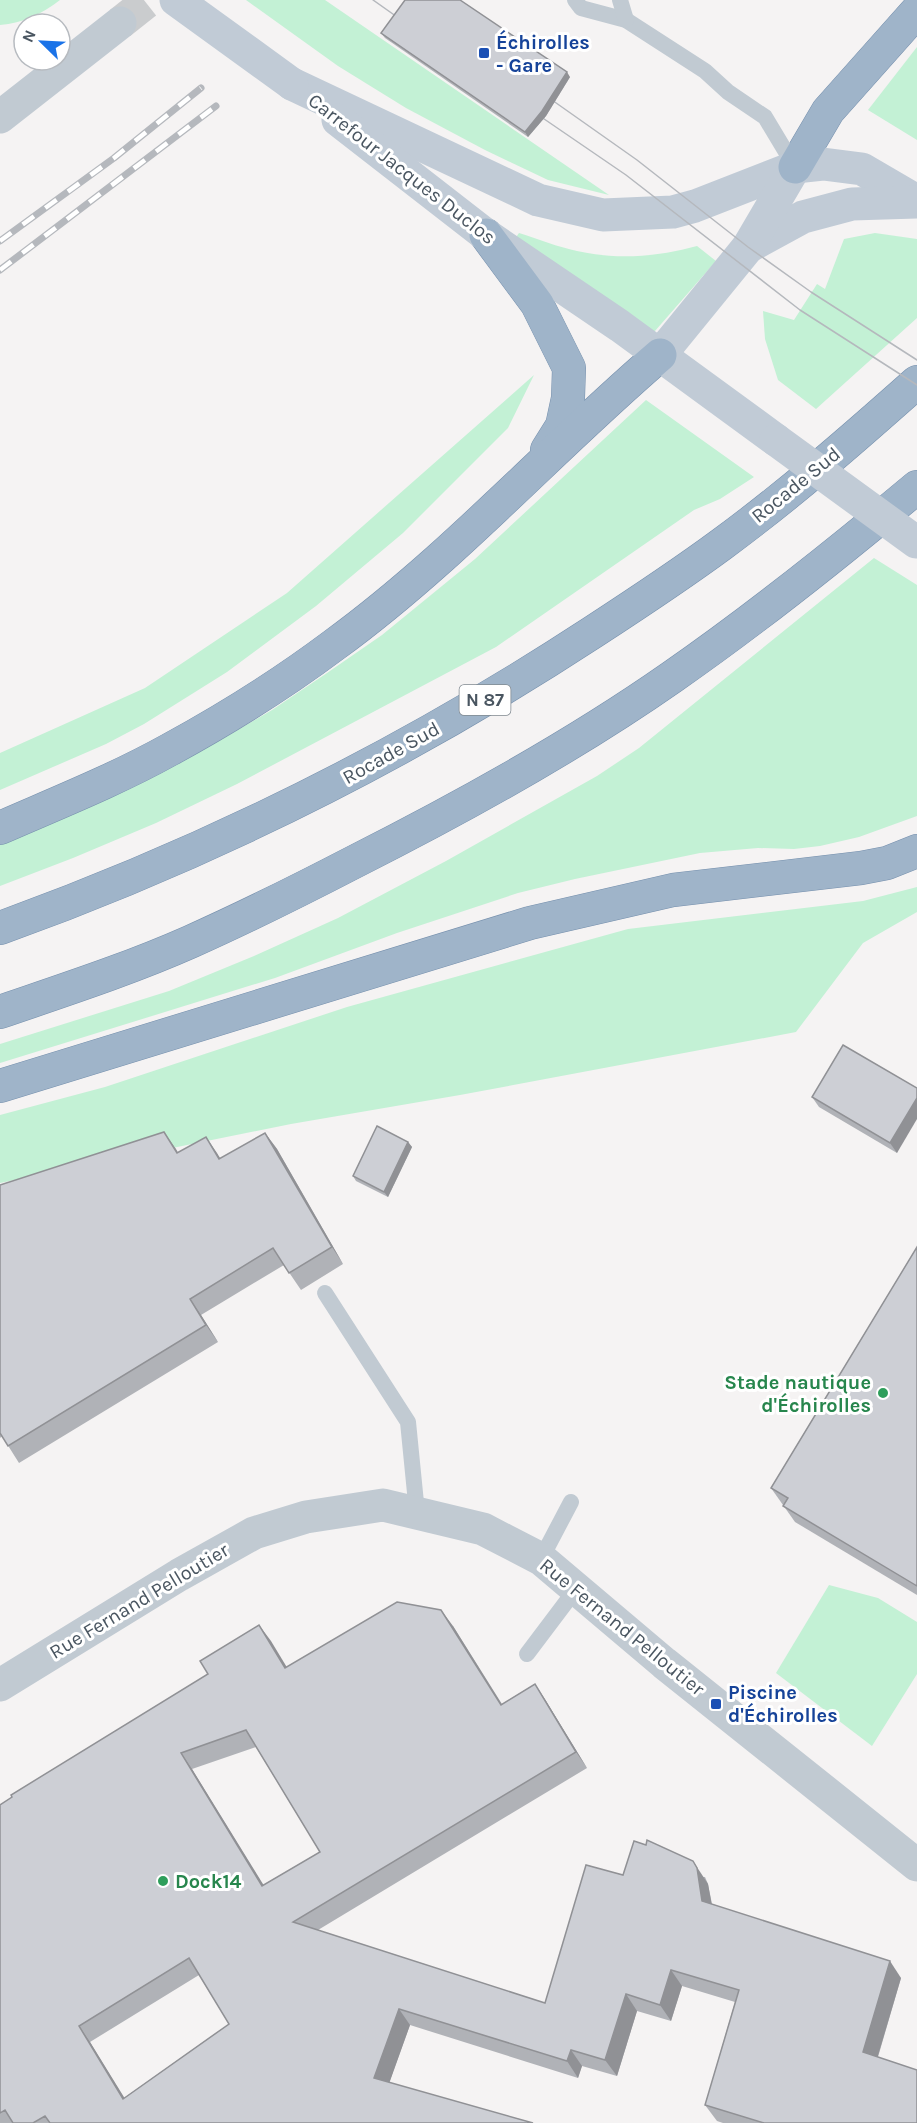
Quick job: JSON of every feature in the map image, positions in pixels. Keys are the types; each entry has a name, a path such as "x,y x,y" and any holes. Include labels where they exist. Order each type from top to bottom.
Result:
{"highway":[{"path":"795,167 828,111 917,11"},
{"path":"486,235 537,304 569,368 568,398 562,426 539,464"},
{"path":"0,828 87,790 169,750 277,685 334,645 458,544 539,464 660,355"},
{"name":"Rocade Sud","path":"0,928 63,905 202,848 304,800 399,750 527,675 722,544 852,439 917,382"},
{"path":"0,1012 190,942 296,892 446,816 584,734 671,677 848,545 917,487"},
{"path":"0,1086 530,923 673,890 861,868 887,863 917,851"}],"main road":[{"path":"176,0 292,84"},
{"name":"Carrefour Jacques Duclos","path":"292,84 538,200 603,215 673,212 695,206 795,167 823,164 862,169 917,201"},
{"name":"Carrefour Jacques Duclos","path":"292,84 486,235 620,326 917,542"},
{"path":"660,355 748,247 795,167"},
{"path":"748,247 803,217 852,204 917,201"}],"street":[{"path":"0,117 120,23"},
{"name":"Rue Fernand Pelloutier","path":"0,1685 179,1575 254,1533 306,1517 383,1505 483,1529 541,1559 664,1663 917,1865"}],"lane":[{"path":"574,0 581,8 626,20 705,71 728,92 765,117 795,167"},
{"path":"620,0 626,20"},
{"path":"325,1293 408,1422 417,1513"},
{"path":"541,1559 571,1502"},
{"path":"527,1654 576,1589"}],"green space":[{"path":"0,0 60,0 42,12 12,12 12,23 0,25"},
{"path":"246,0 325,0 609,195 548,180 406,108 338,66"},
{"path":"917,47 917,140 868,110"},
{"path":"519,233 570,249 607,256 652,255 697,246 716,261 648,339 514,240"},
{"path":"875,233 917,239 917,318 816,409 778,380 765,339 763,311 794,320 817,284 825,289 844,239"},
{"path":"534,375 508,428 403,533 316,606 227,672 144,724 106,744 0,790 0,753 145,688 287,593"},
{"path":"646,400 754,477 720,499 694,510 496,647 237,784 156,823 0,886 0,843 222,739 272,710 327,673 382,635 475,559"},
{"path":"874,558 917,585 917,816 859,837 820,846 700,853 518,893 397,933 275,978 0,1063 0,1044 169,991 254,956 338,918 446,861 597,776 639,748"},
{"path":"917,887 917,912 863,943 796,1032 291,1124 0,1183 0,1115 105,1087 347,1007 628,929 863,901"},
{"path":"829,1585 878,1598 917,1622 917,1674 872,1746 776,1673"}],"building":[{"path":"405,0 460,0 567,72 542,111 525,132 381,33"},
{"path":"843,1045 917,1088 917,1098 890,1143 812,1097"},
{"path":"377,1126 408,1142 384,1192 353,1176"},
{"path":"164,1132 177,1153 206,1137 219,1159 265,1133 332,1247 289,1273 273,1248 190,1299 206,1325 8,1446 0,1433 0,1185"},
{"name":"Stade nautique d'Échirolles","path":"917,1247 917,1586 783,1506 788,1498 771,1488"},
{"path":"397,1602 441,1610 501,1705 535,1684 576,1752 293,1922 545,2003 586,1865 623,1875 634,1841 646,1845 647,1840 693,1861 697,1868 702,1901 890,1961 863,2052 917,2070 917,2123 764,2123 705,2105 739,1990 671,1970 660,2005 626,1994 605,2060 571,2050 567,2061 399,2009 374,2078 533,2123 50,2123 45,2116 33,2123 13,2123 5,2110 0,2113 0,1805 12,1797 11,1795 208,1674 200,1661 259,1625 285,1668","holes":["246,1730 320,1852 262,1886 181,1753","189,1958 229,2024 123,2099 79,2026"]}],"tunnel":[{"path":"120,23 149,0"}],"tram line":[{"path":"373,0 407,24"},
{"path":"542,93 637,160 748,247 811,292 917,360"},
{"path":"531,110 626,175 800,310 917,385"}],"railway":[{"path":"0,241 114,158 201,88"},
{"path":"0,270 216,106"}],"place":[{"name":"Échirolles - Gare","path":"484,53"},
{"name":"Stade nautique d'Échirolles","path":"883,1393"},
{"name":"Piscine d'Échirolles","path":"716,1704"},
{"name":"Dock14","path":"163,1881"}]}
